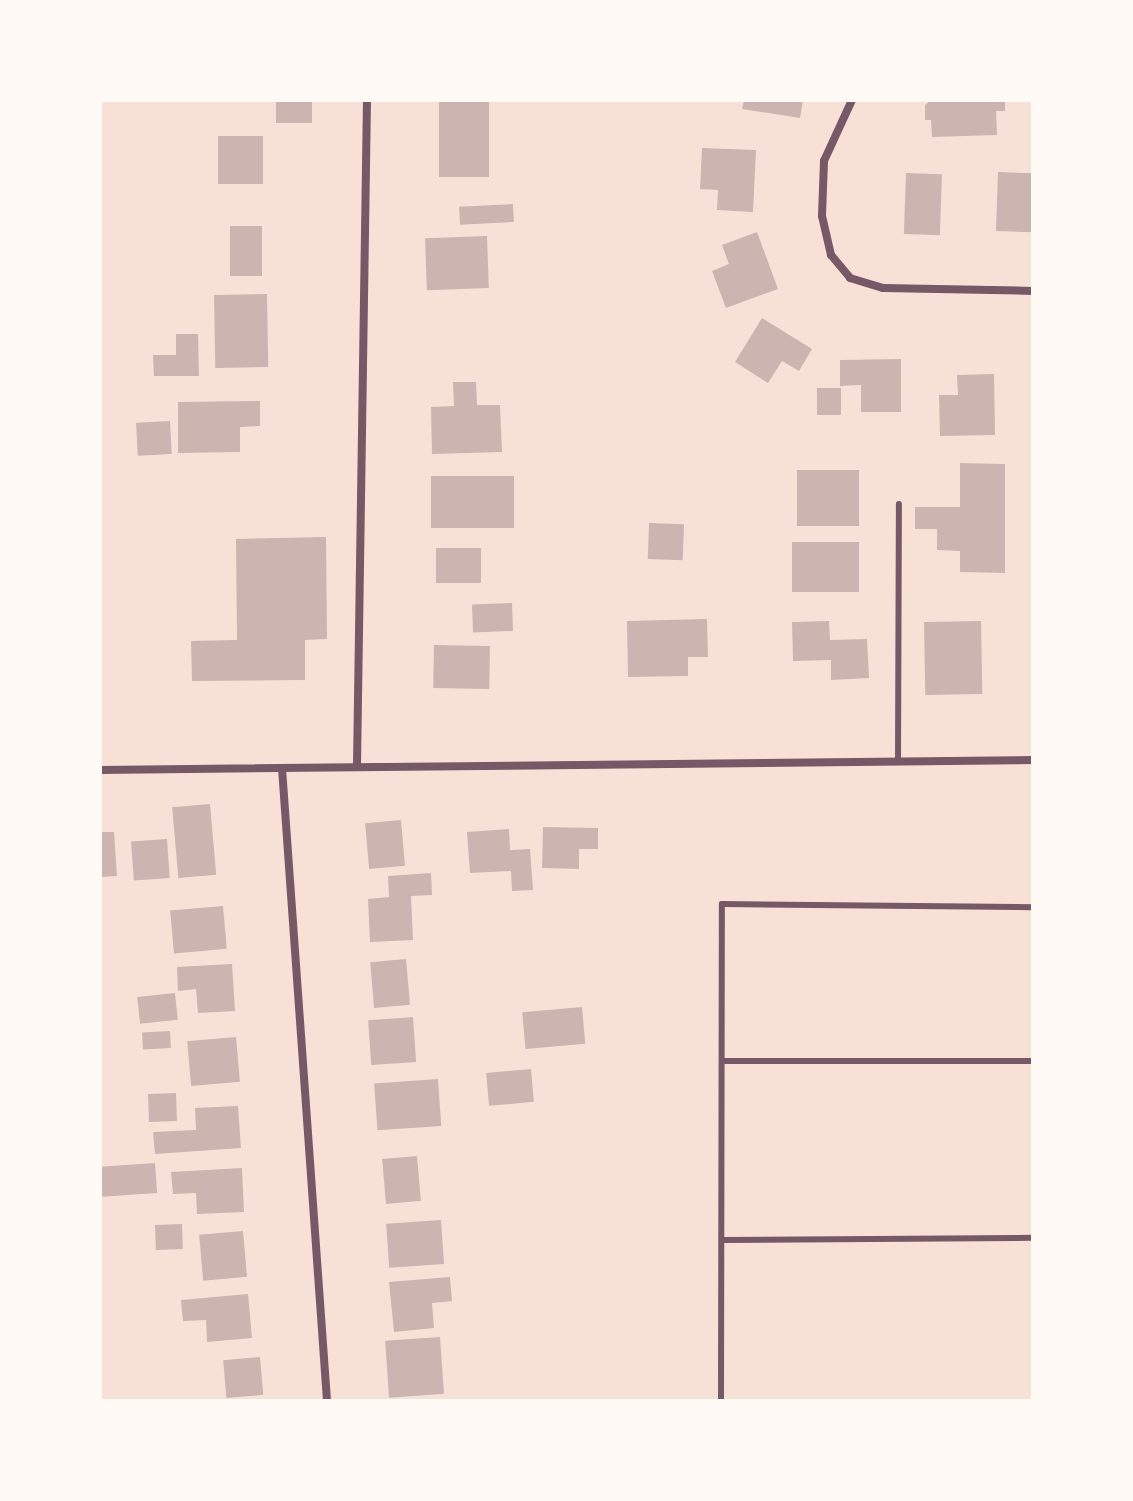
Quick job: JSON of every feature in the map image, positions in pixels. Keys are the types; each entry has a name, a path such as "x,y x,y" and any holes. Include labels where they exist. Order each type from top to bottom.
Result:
{"street":[{"path":"357,765 367,100"},
{"path":"852,100 824,161 822,216 831,255 850,278 883,288 1033,291"},
{"path":"100,770 1033,760"},
{"path":"282,768 327,1401"}],"lane":[{"path":"898,761 899,504"},
{"path":"721,1401 722,904 1033,907"},
{"path":"722,1061 1033,1061"},
{"path":"722,1240 1033,1238"}],"building":[{"path":"276,100 312,100 312,123 276,123"},
{"path":"439,100 489,100 489,177 439,177"},
{"path":"744,100 803,100 800,118 742,109"},
{"path":"931,100 1005,100 1005,111 996,111 997,135 932,137 931,120 925,120 925,105"},
{"path":"218,136 263,136 263,184 218,184"},
{"path":"702,148 756,150 753,212 717,210 718,190 700,189"},
{"path":"998,172 1033,173 1031,232 996,231"},
{"path":"906,173 942,174 940,235 904,234"},
{"path":"513,204 514,222 460,225 459,207"},
{"path":"230,226 262,226 262,276 230,276"},
{"path":"757,232 778,289 726,308 712,271 729,264 722,245"},
{"path":"487,236 489,288 427,290 425,238"},
{"path":"267,294 268,367 215,368 214,295"},
{"path":"762,318 812,349 799,371 782,361 768,383 735,362"},
{"path":"176,334 198,334 199,376 154,376 153,355 176,355"},
{"path":"901,359 901,412 861,412 861,385 840,386 840,360"},
{"path":"994,374 995,435 940,436 939,395 958,395 957,375"},
{"path":"453,382 476,382 477,405 500,405 502,452 432,454 431,407 454,406"},
{"path":"817,388 841,388 841,415 817,415"},
{"path":"260,401 260,426 240,427 240,452 178,453 178,402"},
{"path":"170,421 172,454 138,456 136,423"},
{"path":"960,463 1005,464 1005,573 960,572 960,551 937,550 937,529 915,529 915,507 960,507"},
{"path":"797,470 859,470 859,526 797,526"},
{"path":"431,476 514,476 514,528 431,528"},
{"path":"649,523 684,524 683,560 648,559"},
{"path":"326,537 327,639 305,640 305,680 192,681 191,641 237,640 236,539"},
{"path":"792,542 859,542 859,592 792,592"},
{"path":"436,548 481,548 481,583 436,583"},
{"path":"512,603 513,631 473,632 472,604"},
{"path":"707,619 708,657 688,657 688,676 628,677 627,621"},
{"path":"829,621 830,640 867,639 869,678 831,680 831,660 793,661 792,622"},
{"path":"981,621 982,694 925,695 924,622"},
{"path":"434,645 490,646 489,689 433,688"},
{"path":"210,804 216,875 178,878 172,807"},
{"path":"401,820 405,866 369,869 365,823"},
{"path":"543,827 598,828 598,849 579,849 579,869 542,868"},
{"path":"509,829 510,850 530,849 533,890 512,891 511,871 470,873 467,832"},
{"path":"100,832 114,832 117,876 100,877"},
{"path":"167,839 170,878 134,880 131,842"},
{"path":"431,873 432,895 411,896 413,940 370,942 368,899 389,897 388,876"},
{"path":"223,906 227,949 174,953 170,911"},
{"path":"406,959 410,1005 374,1008 370,962"},
{"path":"232,964 235,1011 198,1013 196,989 178,991 177,967"},
{"path":"175,993 178,1020 140,1024 137,997"},
{"path":"582,1007 585,1044 525,1049 522,1012"},
{"path":"413,1017 416,1062 371,1065 368,1020"},
{"path":"170,1031 171,1048 143,1049 142,1032"},
{"path":"236,1037 240,1082 191,1086 187,1041"},
{"path":"531,1069 534,1102 489,1106 486,1073"},
{"path":"438,1079 441,1126 377,1130 374,1083"},
{"path":"176,1093 177,1121 149,1122 148,1094"},
{"path":"238,1106 241,1148 155,1154 153,1132 196,1130 195,1108"},
{"path":"417,1156 421,1201 386,1204 382,1159"},
{"path":"155,1163 157,1193 102,1197 100,1167"},
{"path":"242,1168 244,1212 197,1214 196,1193 173,1194 171,1172"},
{"path":"441,1220 444,1264 389,1268 386,1224"},
{"path":"182,1224 183,1249 156,1250 155,1225"},
{"path":"243,1231 247,1277 203,1281 199,1235"},
{"path":"450,1277 452,1301 432,1303 434,1328 394,1332 389,1282"},
{"path":"248,1294 252,1338 207,1342 206,1320 183,1321 181,1300"},
{"path":"440,1337 444,1394 389,1398 385,1341"},
{"path":"260,1357 263,1395 226,1398 223,1360"}]}
